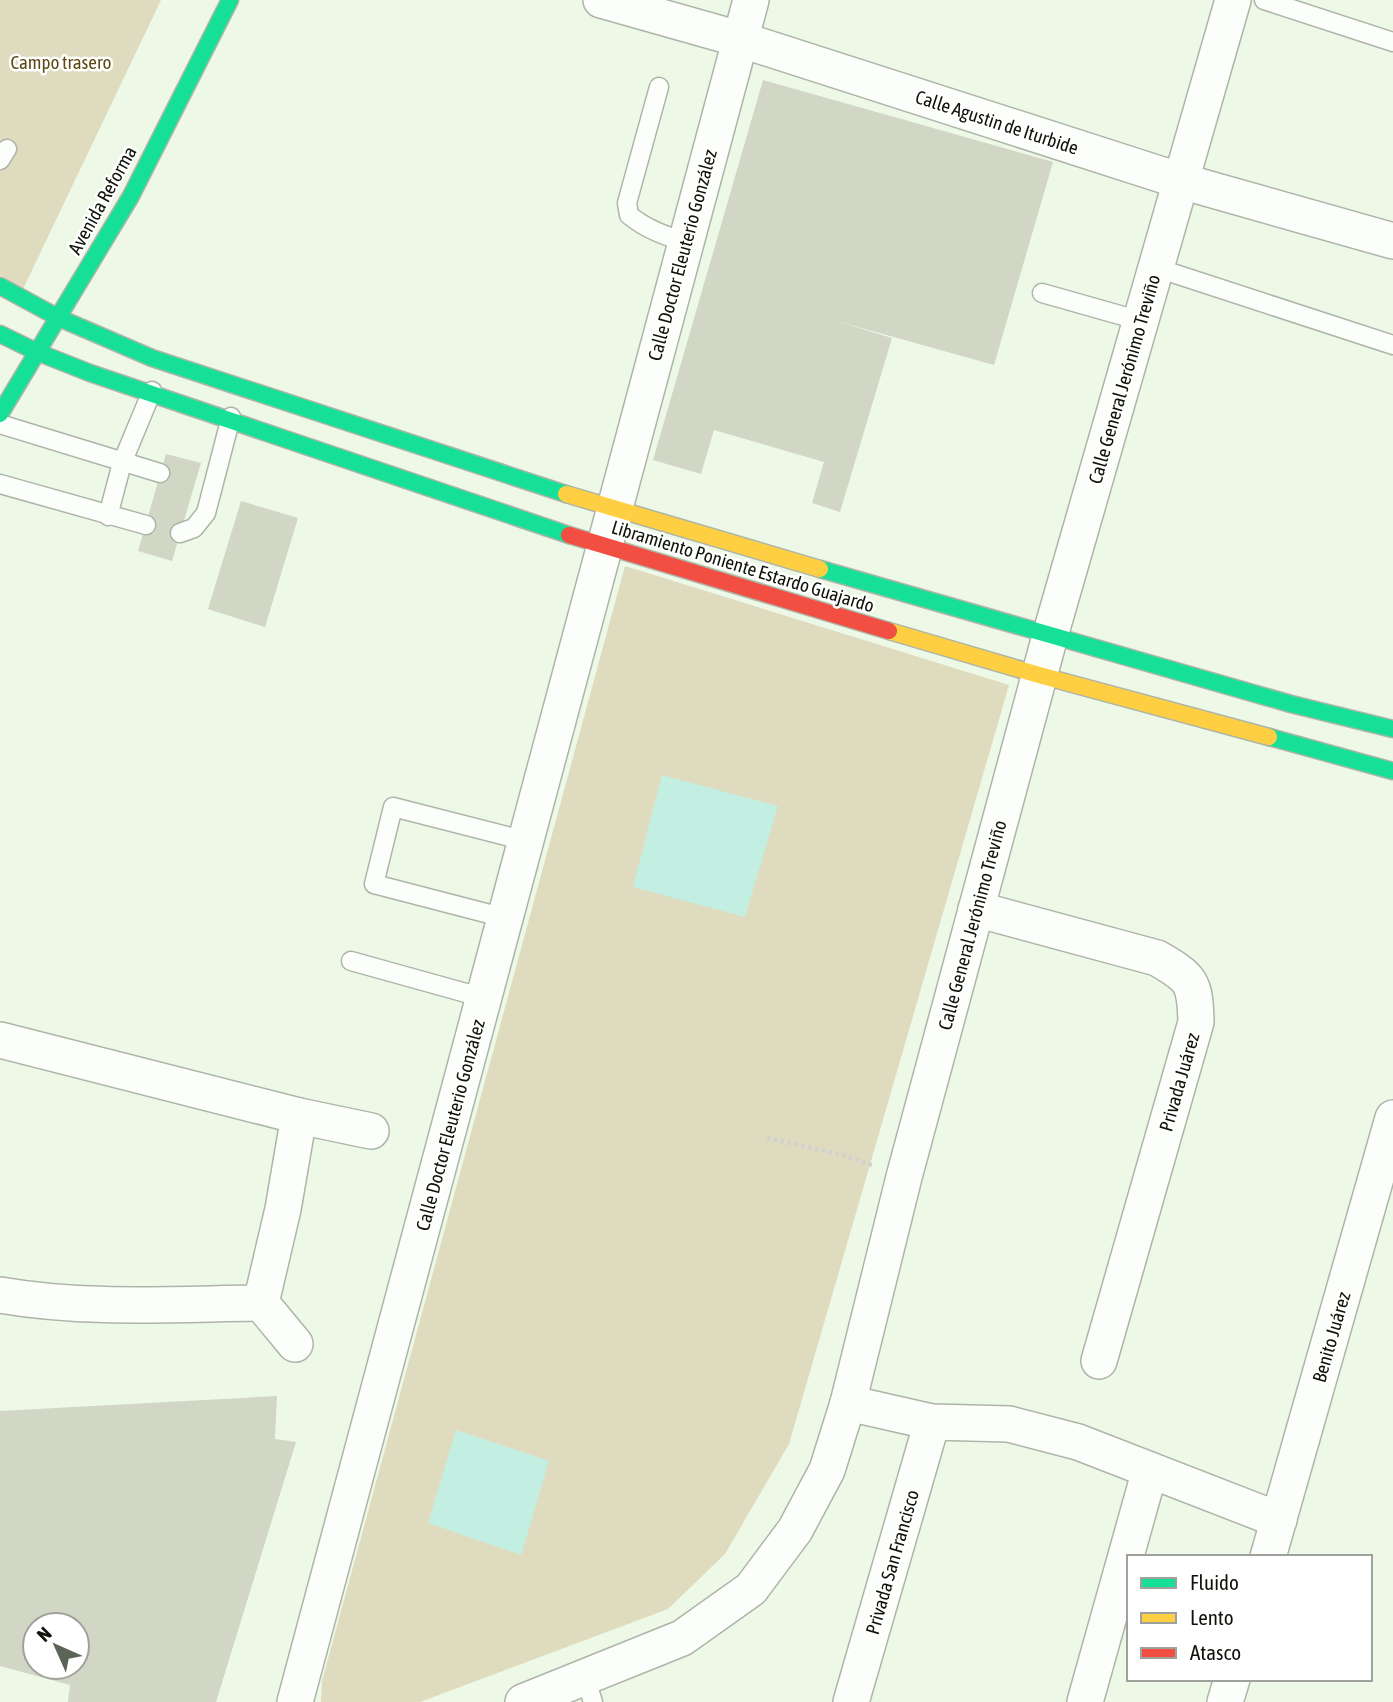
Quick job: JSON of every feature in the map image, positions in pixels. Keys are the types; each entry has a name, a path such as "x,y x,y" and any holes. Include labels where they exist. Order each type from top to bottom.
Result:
{"street":[{"name":"Avenida Reforma","path":"0,414 131,196 230,0"},
{"name":"Calle Agustin de Iturbide","path":"601,0 739,39 1181,181 1393,241"},
{"name":"Calle Doctor Eleuterio González","path":"295,1702 751,0"},
{"name":"Calle General Jerónimo Treviño","path":"523,1702 589,1690 682,1638 751,1589 795,1530 827,1470 848,1403 904,1177 1039,675 1233,0"},
{"name":"Libramiento Poniente Estardo Guajardo","path":"0,286 108,341 163,362 616,510 1291,704 1393,729"},
{"name":"Libramiento Poniente Estardo Guajardo","path":"0,334 90,373 605,547 1039,675 1393,771"},
{"name":"Privada Juárez","path":"976,909 1157,958 1183,973 1196,995 1196,1022 1099,1361"},
{"path":"0,1040 299,1116 371,1131"},
{"path":"261,1303 283,1209 299,1116"},
{"name":"Benito Juárez","path":"1269,1555 1393,1118"},
{"path":"0,1295 44,1303 91,1305 261,1303"},
{"path":"261,1303 295,1344"},
{"path":"848,1403 932,1422 1009,1424 1078,1442 1279,1520"},
{"name":"Privada San Francisco","path":"851,1702 932,1422"},
{"path":"1085,1702 1150,1470"},
{"path":"1225,1702 1231,1681"}],"lane":[{"path":"1264,0 1393,42"},
{"path":"659,87 627,203 628,215 661,234 685,242"},
{"path":"1157,268 1393,345"},
{"path":"1042,293 1141,321"},
{"path":"108,516 122,463 163,362"},
{"path":"180,533 194,528 206,513 203,486 230,421 240,387"},
{"path":"0,424 160,473"},
{"path":"0,484 146,525"},
{"path":"505,918 374,884 393,807 526,841"},
{"path":"351,961 484,998"}],"path":[{"path":"767,1138 843,1156"}],"green space":[{"name":"Campo trasero","path":"0,0 161,0 23,289 0,275"},
{"path":"625,566 1009,685 789,1444 725,1554 668,1609 420,1702 321,1702 322,1681"}],"water":[{"path":"662,775 778,806 745,917 633,887"},
{"path":"456,1430 549,1461 521,1555 428,1523"}],"building":[{"path":"763,80 1053,162 994,365 833,320 892,338 840,512 812,503 824,462 714,430 701,474 653,460"},
{"path":"166,454 201,463 172,561 138,551"},
{"path":"241,501 298,518 265,627 208,609"},
{"path":"277,1396 275,1439 296,1442 216,1702 68,1702 70,1685 55,1681 91,1681 91,1611 21,1611 21,1672 0,1666 0,1411"}],"traffic: fast":[{"path":"0,414 131,196 230,0"},
{"path":"0,286 59,318 152,358 566,494"},
{"path":"0,334 90,373 569,535"},
{"path":"820,569 1291,704 1393,729"},
{"path":"1269,737 1393,771"}],"traffic: slow":[{"path":"566,494 820,569"},
{"path":"889,631 1269,737"}],"traffic: jam":[{"path":"569,535 889,631"}]}
